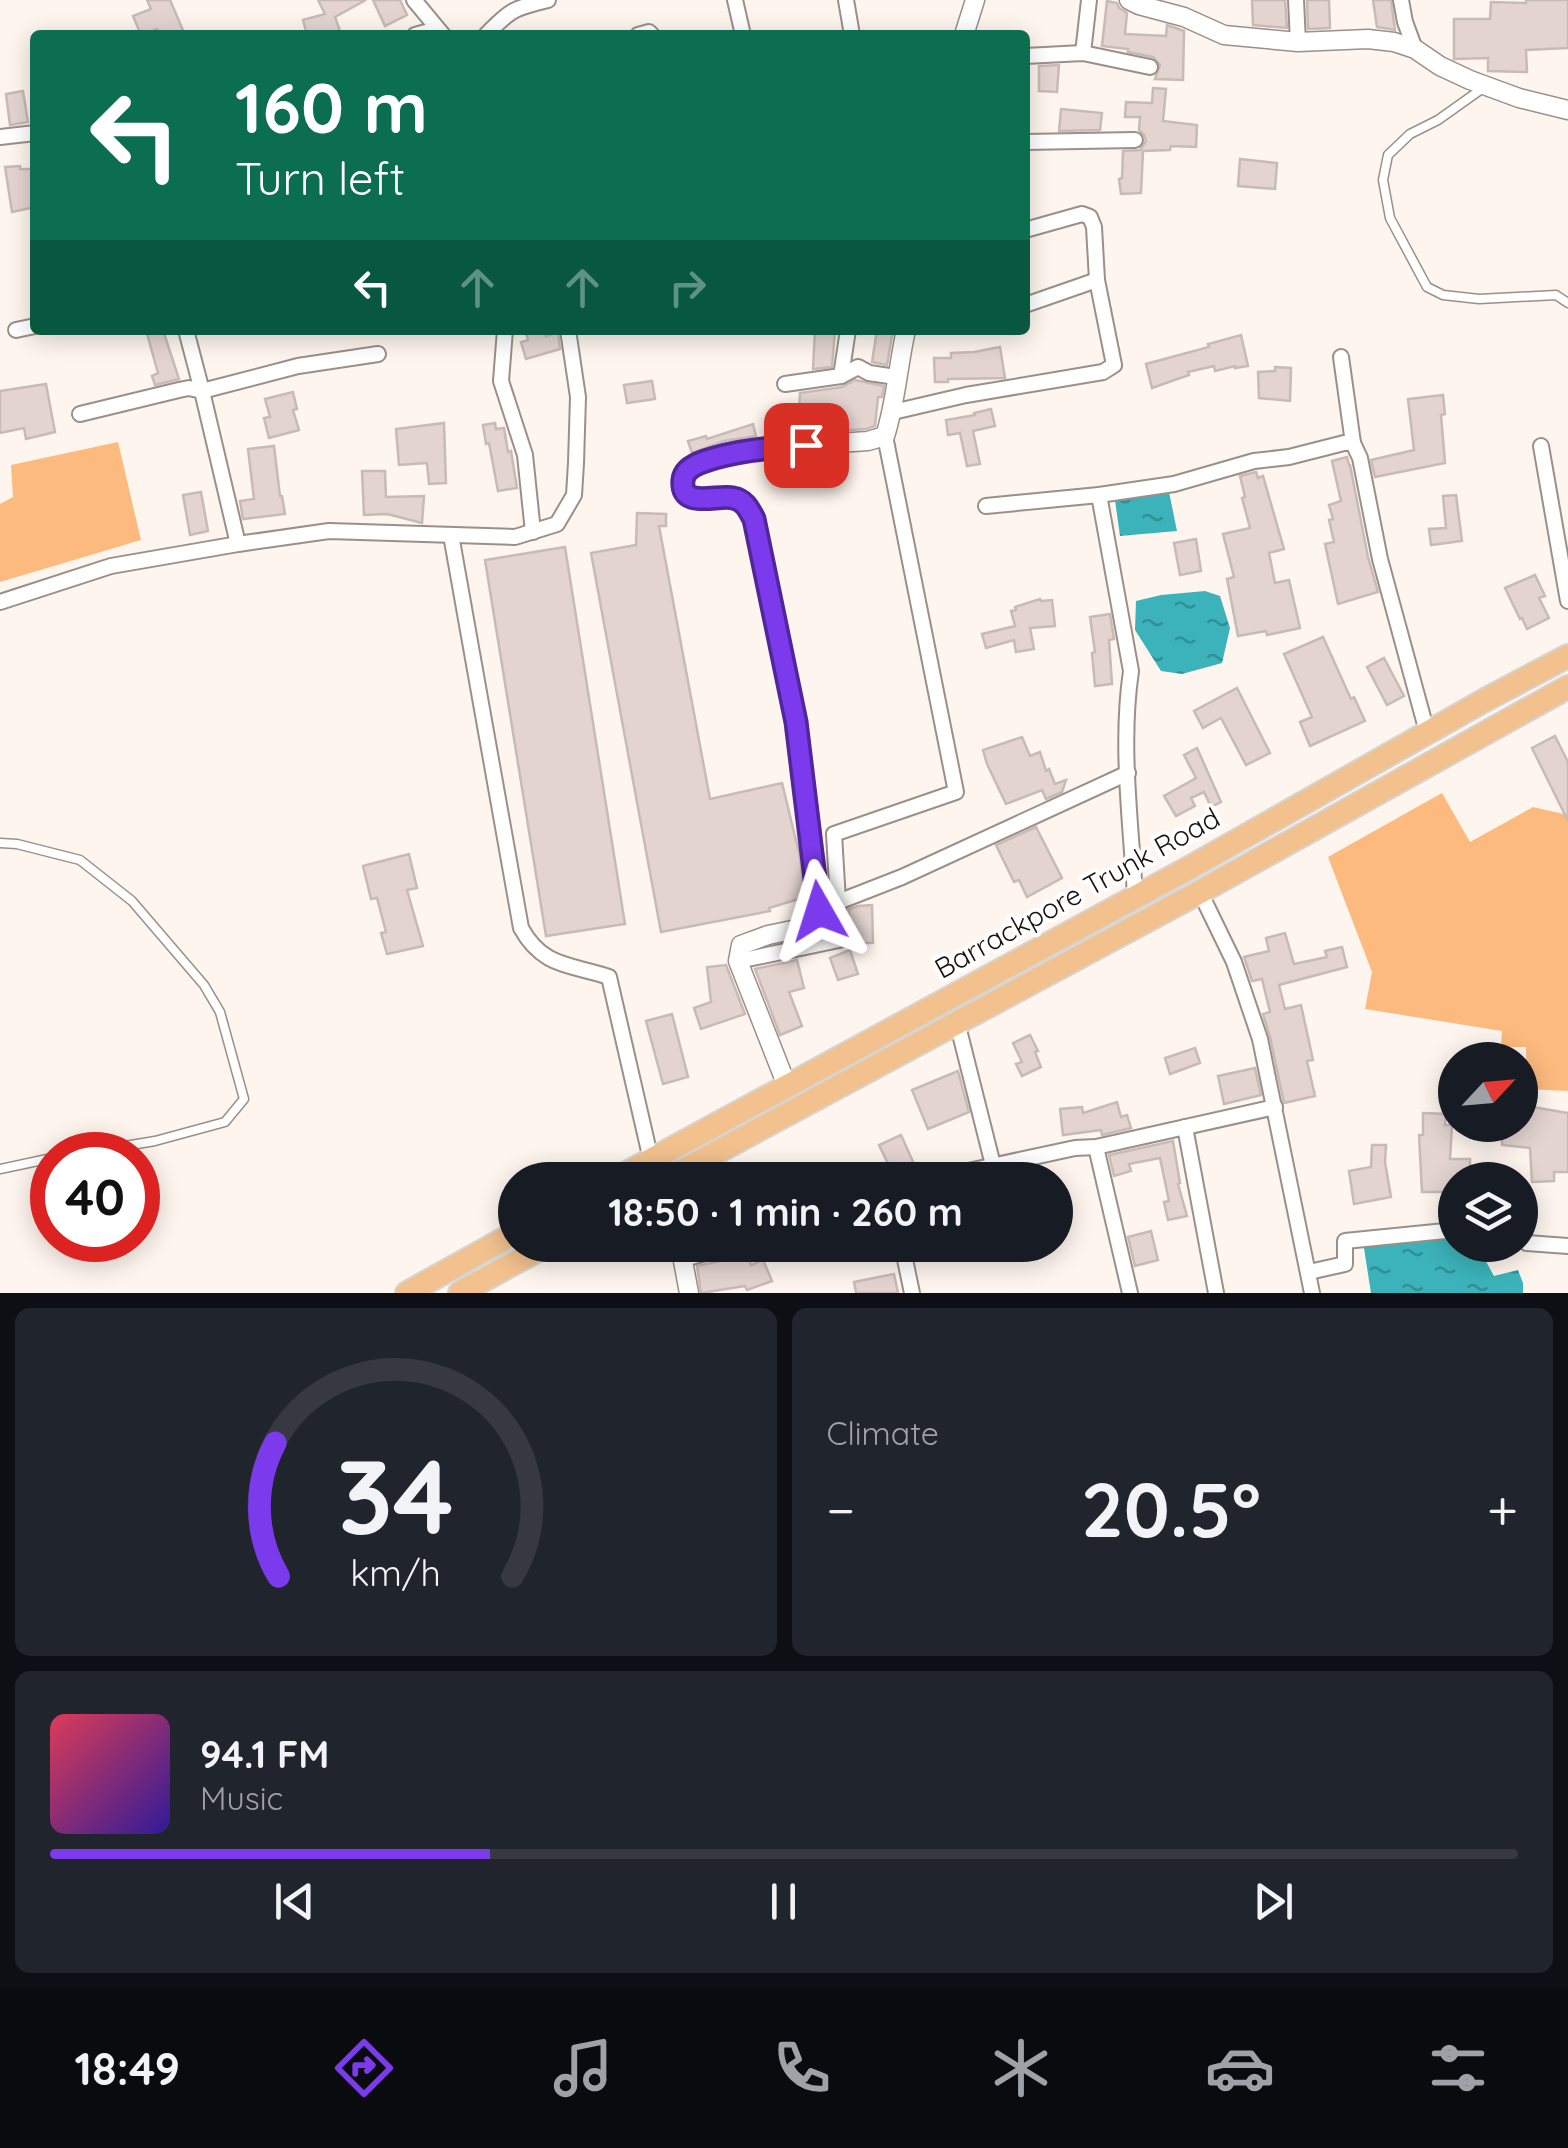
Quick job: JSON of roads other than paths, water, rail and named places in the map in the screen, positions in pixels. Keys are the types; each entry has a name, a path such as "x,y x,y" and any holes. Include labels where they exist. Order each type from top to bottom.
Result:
{"main road":[{"name":"Barrackpore Trunk Road","path":"674,1162 788,1086 1568,656"},
{"name":"Barrackpore Trunk Road","path":"680,1162 958,1022 1568,687"},
{"path":"407,1293 498,1242"},
{"path":"460,1293 516,1262"}],"street":[{"path":"414,0 438,30"},
{"path":"490,30 507,6 548,0"},
{"path":"735,0 742,30"},
{"path":"846,0 851,30"},
{"path":"966,30 976,0"},
{"path":"1083,53 1089,0"},
{"path":"1129,0 1184,17 1224,35 1298,42 1394,42 1486,86 1568,110"},
{"path":"1296,0 1298,42"},
{"path":"1401,0 1415,49"},
{"path":"1030,56 1083,53 1150,67"},
{"path":"0,137 30,134"},
{"path":"1030,142 1135,140"},
{"path":"893,412 966,395 1103,372 1114,365 1096,280 1094,227 1090,217 1082,214 1030,229"},
{"path":"1030,303 1096,280"},
{"path":"16,330 30,327"},
{"path":"187,335 238,544"},
{"path":"505,335 501,381 525,455 532,532"},
{"path":"0,602 111,566 238,544 329,532 515,538 557,524 574,495 578,397 569,335"},
{"path":"840,376 847,335"},
{"path":"738,961 839,940 834,834 956,792 885,436 893,412 896,377 910,335"},
{"path":"80,414 184,389 202,391 298,366 378,354"},
{"path":"1342,357 1354,443 1380,559 1427,732"},
{"path":"785,384 840,376 858,367 896,377"},
{"path":"788,1086 738,961 741,946 814,923 819,911 796,722 754,519 746,504 733,498 698,500 690,496 682,483 684,474 694,464 734,452 868,441 885,436"},
{"path":"986,506 1174,484 1254,460 1354,443"},
{"path":"1541,446 1568,601"},
{"path":"1098,495 1130,671 1128,773 1135,896"},
{"path":"450,536 521,928 542,955 560,964 610,976 655,1162"},
{"path":"838,902 1128,773"},
{"path":"1200,892 1239,977 1260,1039 1312,1293"},
{"path":"958,1022 993,1162"},
{"path":"1008,1162 1275,1108"},
{"path":"1184,1127 1216,1293"},
{"path":"1096,1147 1130,1293"},
{"path":"1308,1272 1345,1264 1344,1242 1438,1232"},
{"path":"1538,1245 1568,1246"},
{"path":"684,1262 689,1293"},
{"path":"906,1262 912,1293"}],"lane":[{"path":"1486,86 1438,120 1410,134 1388,155 1383,180 1390,218 1427,287 1443,295 1479,299 1556,294 1568,304"},
{"path":"0,842 80,860 132,901 204,985 220,1012 244,1099 225,1122 160,1139"},
{"path":"0,1169 30,1163"}],"water":[{"path":"1167,482 1177,531 1120,536 1114,493"},
{"path":"1205,591 1220,596 1230,628 1222,663 1182,674 1161,671 1135,630 1136,601"},
{"path":"1438,1233 1438,1262 1486,1262 1494,1276 1518,1270 1523,1293 1371,1293 1363,1242"}]}
